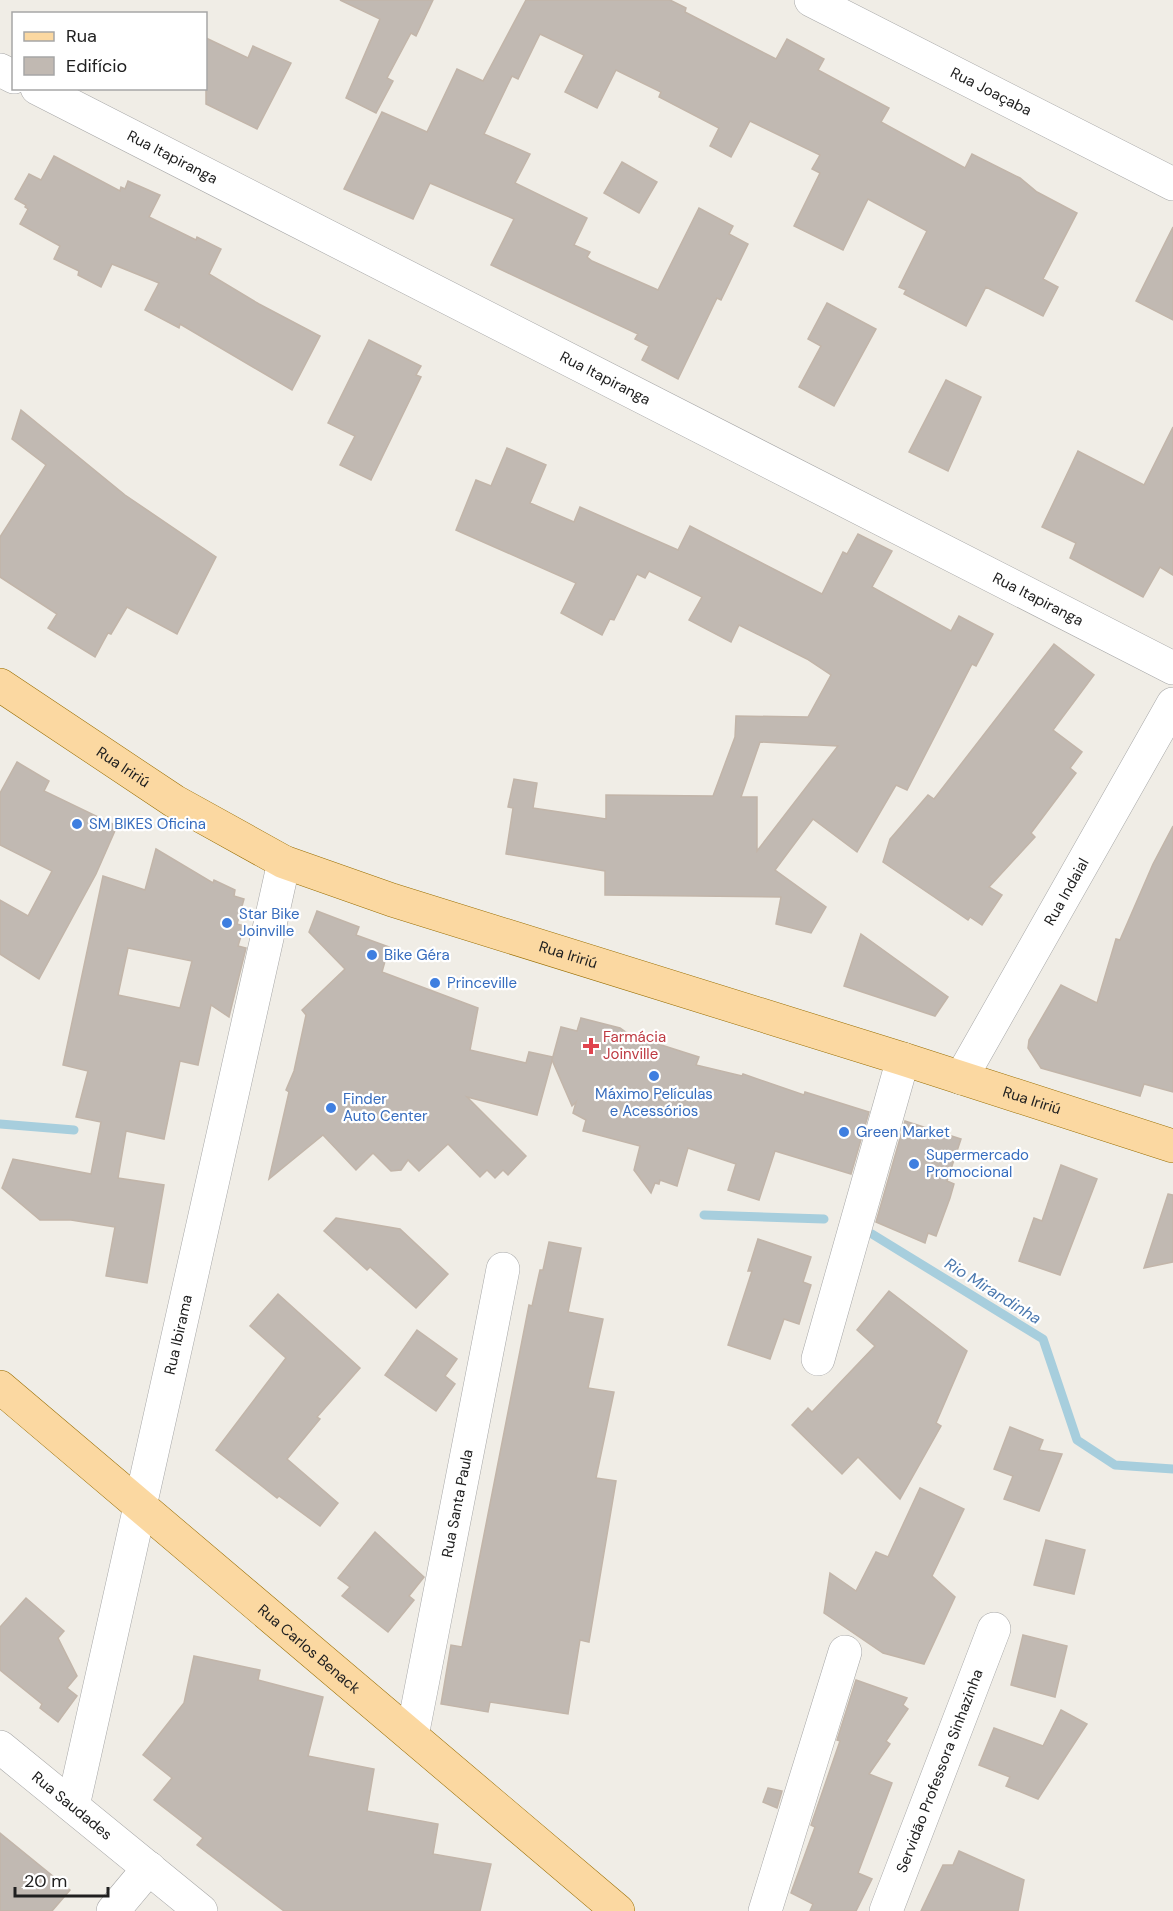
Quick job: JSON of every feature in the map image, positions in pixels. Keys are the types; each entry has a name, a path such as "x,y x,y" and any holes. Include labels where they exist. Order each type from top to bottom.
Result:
{"main road":[{"name":"Rua Iririú","path":"0,685 174,801 284,862 392,900 903,1059 1173,1146"},
{"name":"Rua Carlos Benack","path":"0,1387 618,1911"}],"street":[{"name":"Rua Joaçaba","path":"811,0 1173,184"},
{"name":"Rua Itapiranga","path":"41,90 1173,668"},
{"name":"Rua Indaial","path":"961,1078 1173,704"},
{"name":"Rua Ibirama","path":"73,1806 284,862"},
{"path":"818,1359 903,1059"},
{"name":"Rua Santa Paula","path":"411,1736 503,1269"},
{"name":"Servidão Professora Sinhazinha","path":"886,1911 994,1629"},
{"path":"765,1911 845,1652"},
{"name":"Rua Saudades","path":"0,1747 201,1911"},
{"path":"113,1911 148,1868"}],"building":[{"path":"340,0 433,0 416,36 411,33 387,78 393,81 376,113 346,98 380,19"},
{"path":"526,0 670,0 686,8 685,12 776,59 787,39 824,59 818,70 889,108 881,122 965,168 972,154 1020,178 1037,192 1077,213 1043,279 1058,287 1043,316 986,287 966,326 904,294 906,290 899,287 927,231 868,199 843,250 794,226 820,173 812,169 820,155 750,121 731,157 710,146 719,128 659,97 661,92 616,70 597,108 565,92 584,55 540,34 518,79 512,76 484,134 530,154 515,183 587,218 574,245 590,252 587,257 592,261 658,290 699,208 733,226 729,234 748,244 721,300 717,298 678,379 642,360 649,346 635,339 638,334 491,265 514,219 430,183 413,219 344,189 382,112 427,132 457,69 483,81"},
{"path":"207,38 248,58 253,46 291,63 257,129 206,104"},
{"path":"54,156 120,191 121,187 125,189 128,181 160,195 149,217 196,240 197,237 221,249 209,274 259,304 320,336 292,390 180,324 179,328 145,310 159,283 112,264 101,287 78,275 79,271 54,259 60,246 20,224 28,209 26,205 15,199 29,174 41,180"},
{"path":"622,162 657,182 639,213 604,193"},
{"path":"1173,227 1173,320 1136,301"},
{"path":"827,303 876,329 834,406 799,387 821,346 808,339"},
{"path":"369,340 421,366 416,375 421,377 371,480 340,465 355,436 328,423"},
{"path":"946,380 981,397 948,471 909,452"},
{"path":"21,410 125,495 216,557 177,634 127,607 111,634 108,633 95,657 48,628 57,614 0,577 0,537 46,465 12,439"},
{"path":"1173,427 1173,575 1160,567 1143,597 1070,558 1076,543 1042,527 1078,451 1144,485"},
{"path":"507,448 546,465 530,503 574,522 580,507 678,550 690,526 822,594 843,552 847,554 858,534 892,551 872,587 951,631 959,616 993,634 976,666 972,664 907,790 896,785 857,852 813,819 775,870 826,907 811,933 776,924 781,897 605,895 605,871 506,854 513,808 508,807 514,779 537,783 533,808 606,819 606,795 713,796 735,737 736,716 808,717 831,675 807,659 739,625 731,642 689,620 702,597 649,571 645,578 637,574 614,620 610,619 602,635 561,613 576,583 456,530 476,480 491,486","holes":["760,742 838,746 757,851 757,797 741,797"]},
{"path":"1054,644 1094,675 1053,730 1082,752 1070,768 1076,773 1031,833 1035,837 989,887 1002,895 982,925 970,917 968,920 883,862 890,839 928,795 934,799"},
{"path":"17,762 49,781 44,791 117,826 96,874 39,979 0,954 0,900 28,916 52,871 0,845 0,793"},
{"path":"1173,826 1173,1092 1144,1084 1140,1096 1041,1068 1028,1048 1029,1040 1061,985 1097,1003 1116,939 1120,940 1153,864"},
{"path":"156,849 213,883 214,880 235,890 234,896 244,899 237,924 244,926 238,946 246,948 229,1017 211,1005 198,1065 180,1061 164,1139 126,1131 118,1178 164,1185 147,1283 106,1276 115,1227 71,1220 40,1220 2,1188 13,1159 91,1174 101,1122 76,1117 88,1071 63,1065 103,876 145,890","holes":["128,948 192,961 180,1008 118,995"]},
{"path":"317,911 359,927 356,935 389,947 382,972 478,1008 470,1050 526,1063 529,1052 553,1057 537,1115 467,1097 526,1156 508,1175 503,1170 495,1178 487,1170 480,1177 448,1144 419,1171 408,1160 401,1170 391,1171 373,1153 356,1170 323,1135 269,1179 289,1092 286,1090 294,1071 306,1015 302,1010 345,969 309,932"},
{"path":"861,934 948,997 935,1016 844,986"},
{"path":"581,1018 620,1028 630,1035 699,1057 696,1065 742,1076 743,1074 804,1095 805,1092 869,1112 851,1174 775,1151 759,1200 728,1190 736,1164 688,1148 677,1186 660,1180 659,1184 655,1183 651,1193 634,1170 640,1146 583,1131 586,1120 573,1113 576,1102 572,1106 552,1060 561,1027 577,1031"},
{"path":"905,1121 961,1139 947,1181 954,1184 950,1198 936,1236 928,1233 925,1243 876,1222"},
{"path":"1061,1165 1097,1179 1060,1275 1019,1261 1034,1218 1042,1221"},
{"path":"1168,1194 1173,1195 1173,1262 1144,1268"},
{"path":"336,1218 400,1229 448,1274 416,1308 370,1267 367,1270 324,1231"},
{"path":"758,1239 811,1257 803,1282 811,1285 799,1324 784,1319 770,1359 728,1345 752,1271 748,1271"},
{"path":"549,1242 581,1248 568,1312 603,1319 588,1388 614,1392 596,1478 616,1481 589,1642 580,1640 568,1714 490,1702 488,1712 441,1704 451,1645 462,1647 529,1305 532,1306"},
{"path":"889,1291 967,1351 936,1423 941,1426 900,1499 858,1457 842,1474 792,1425 808,1408 812,1412 875,1346 857,1330"},
{"path":"278,1294 360,1368 317,1417 320,1419 287,1459 338,1503 320,1526 279,1496 277,1498 216,1450 286,1358 250,1326"},
{"path":"417,1330 457,1359 445,1376 455,1384 436,1411 385,1375"},
{"path":"1010,1427 1043,1440 1039,1450 1062,1454 1039,1511 1004,1499 1013,1476 994,1469"},
{"path":"920,1488 964,1509 932,1576 955,1597 924,1664 883,1653 824,1613 830,1573 856,1591 876,1552 888,1557"},
{"path":"375,1532 424,1577 409,1596 414,1600 388,1632 342,1596 350,1587 338,1578"},
{"path":"1046,1540 1085,1550 1074,1594 1034,1585"},
{"path":"26,1598 64,1631 58,1638 77,1676 67,1688 77,1696 58,1722 40,1708 42,1704 0,1670 0,1627"},
{"path":"1023,1635 1067,1646 1055,1697 1011,1685"},
{"path":"194,1656 260,1670 258,1680 323,1697 308,1756 374,1769 367,1811 438,1824 433,1854 491,1864 480,1911 284,1911 197,1845 203,1838 154,1800 172,1778 143,1755 184,1703"},
{"path":"856,1680 907,1698 903,1705 908,1709 886,1741 890,1744 869,1774 892,1783 858,1873 872,1879 856,1911 810,1911 813,1904 791,1893 815,1827 811,1825 840,1741 837,1740"},
{"path":"1061,1710 1087,1724 1038,1799 1006,1786 1010,1777 979,1765 994,1728 1043,1746"},
{"path":"768,1788 782,1791 777,1808 763,1802"},
{"path":"0,1833 70,1890 52,1911 0,1911"},
{"path":"959,1851 1024,1880 1018,1911 921,1911 943,1865 953,1865"}],"waterway":[{"name":"Rio Mirandinha","path":"0,1124 74,1130"},
{"name":"Rio Mirandinha","path":"704,1215 824,1219"},
{"name":"Rio Mirandinha","path":"872,1234 1043,1339 1077,1440 1115,1465 1173,1469"}],"place":[{"name":"SM BIKES Oficina","path":"77,824"},
{"name":"Star Bike Joinville","path":"227,923"},
{"name":"Bike Géra","path":"372,955"},
{"name":"Princeville","path":"435,983"},
{"name":"Farmácia Joinville","path":"591,1046"},
{"name":"Máximo Películas e Acessórios","path":"654,1076"},
{"name":"Finder Auto Center","path":"331,1108"},
{"name":"Green Market","path":"844,1132"},
{"name":"Supermercado Promocional","path":"914,1164"}]}
